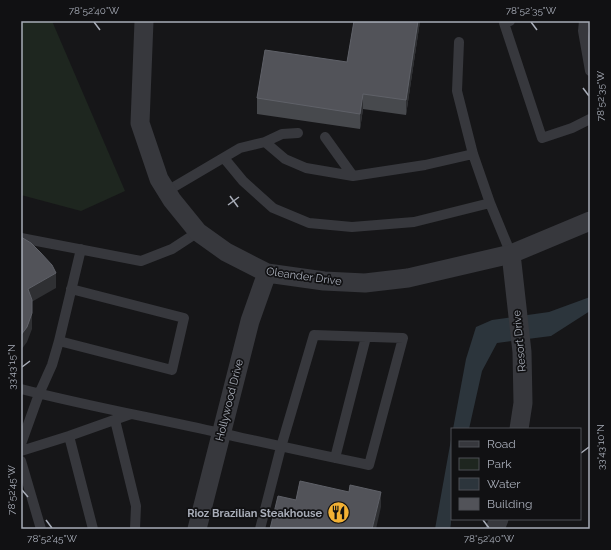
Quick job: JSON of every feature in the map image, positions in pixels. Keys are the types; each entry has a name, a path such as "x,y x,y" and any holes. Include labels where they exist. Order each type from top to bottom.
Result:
{"street":[{"name":"Oleander Drive","path":"144,21 140,123 159,179 198,232 226,252 266,273 324,281 365,283 408,278 512,254 590,221"},
{"name":"Resort Drive","path":"512,254 522,352 523,403 519,428"},
{"name":"Hollywood Drive","path":"197,529 250,321 266,273"}],"lane":[{"path":"510,21 504,23 542,138 572,128 590,119"},
{"path":"584,21 583,31 590,71"},
{"path":"459,42 457,91 473,154 490,203 512,254"},
{"path":"167,191 240,148 264,142 282,134 298,133"},
{"path":"325,137 353,176"},
{"path":"264,142 285,159 306,168 353,176 425,165 473,154"},
{"path":"224,158 243,181 273,208 309,223 352,227 414,222 490,203"},
{"path":"21,238 141,261 172,249 198,232"},
{"path":"21,444 39,394 52,365 81,249"},
{"path":"59,341 172,370 184,318 71,289"},
{"path":"21,389 281,447 369,465 403,338 314,335 281,447 260,529"},
{"path":"335,458 366,337"},
{"path":"21,451 131,414"},
{"path":"115,420 136,506 135,529"},
{"path":"69,436 93,529"},
{"path":"21,461 40,529"}],"green space":[{"path":"21,21 52,21 125,191 81,211 21,195"}],"water":[{"path":"590,297 590,311 551,336 497,343 482,371 469,428 453,428 466,359 476,327 492,320 549,312"},
{"path":"451,440 451,524 450,529 435,529"}],"building":[{"path":"354,21 418,21 406,100 363,94 360,114 257,98 265,50 347,62"},
{"path":"21,237 31,243 40,252 52,265 56,273 28,289 32,300 32,313 27,327 21,335"},
{"name":"Rioz Brazilian Steakhouse","path":"300,481 349,492 350,485 381,492 372,529 270,529 278,496 296,500"}],"place":[{"name":"Rioz Brazilian Steakhouse","path":"338,513"}]}
